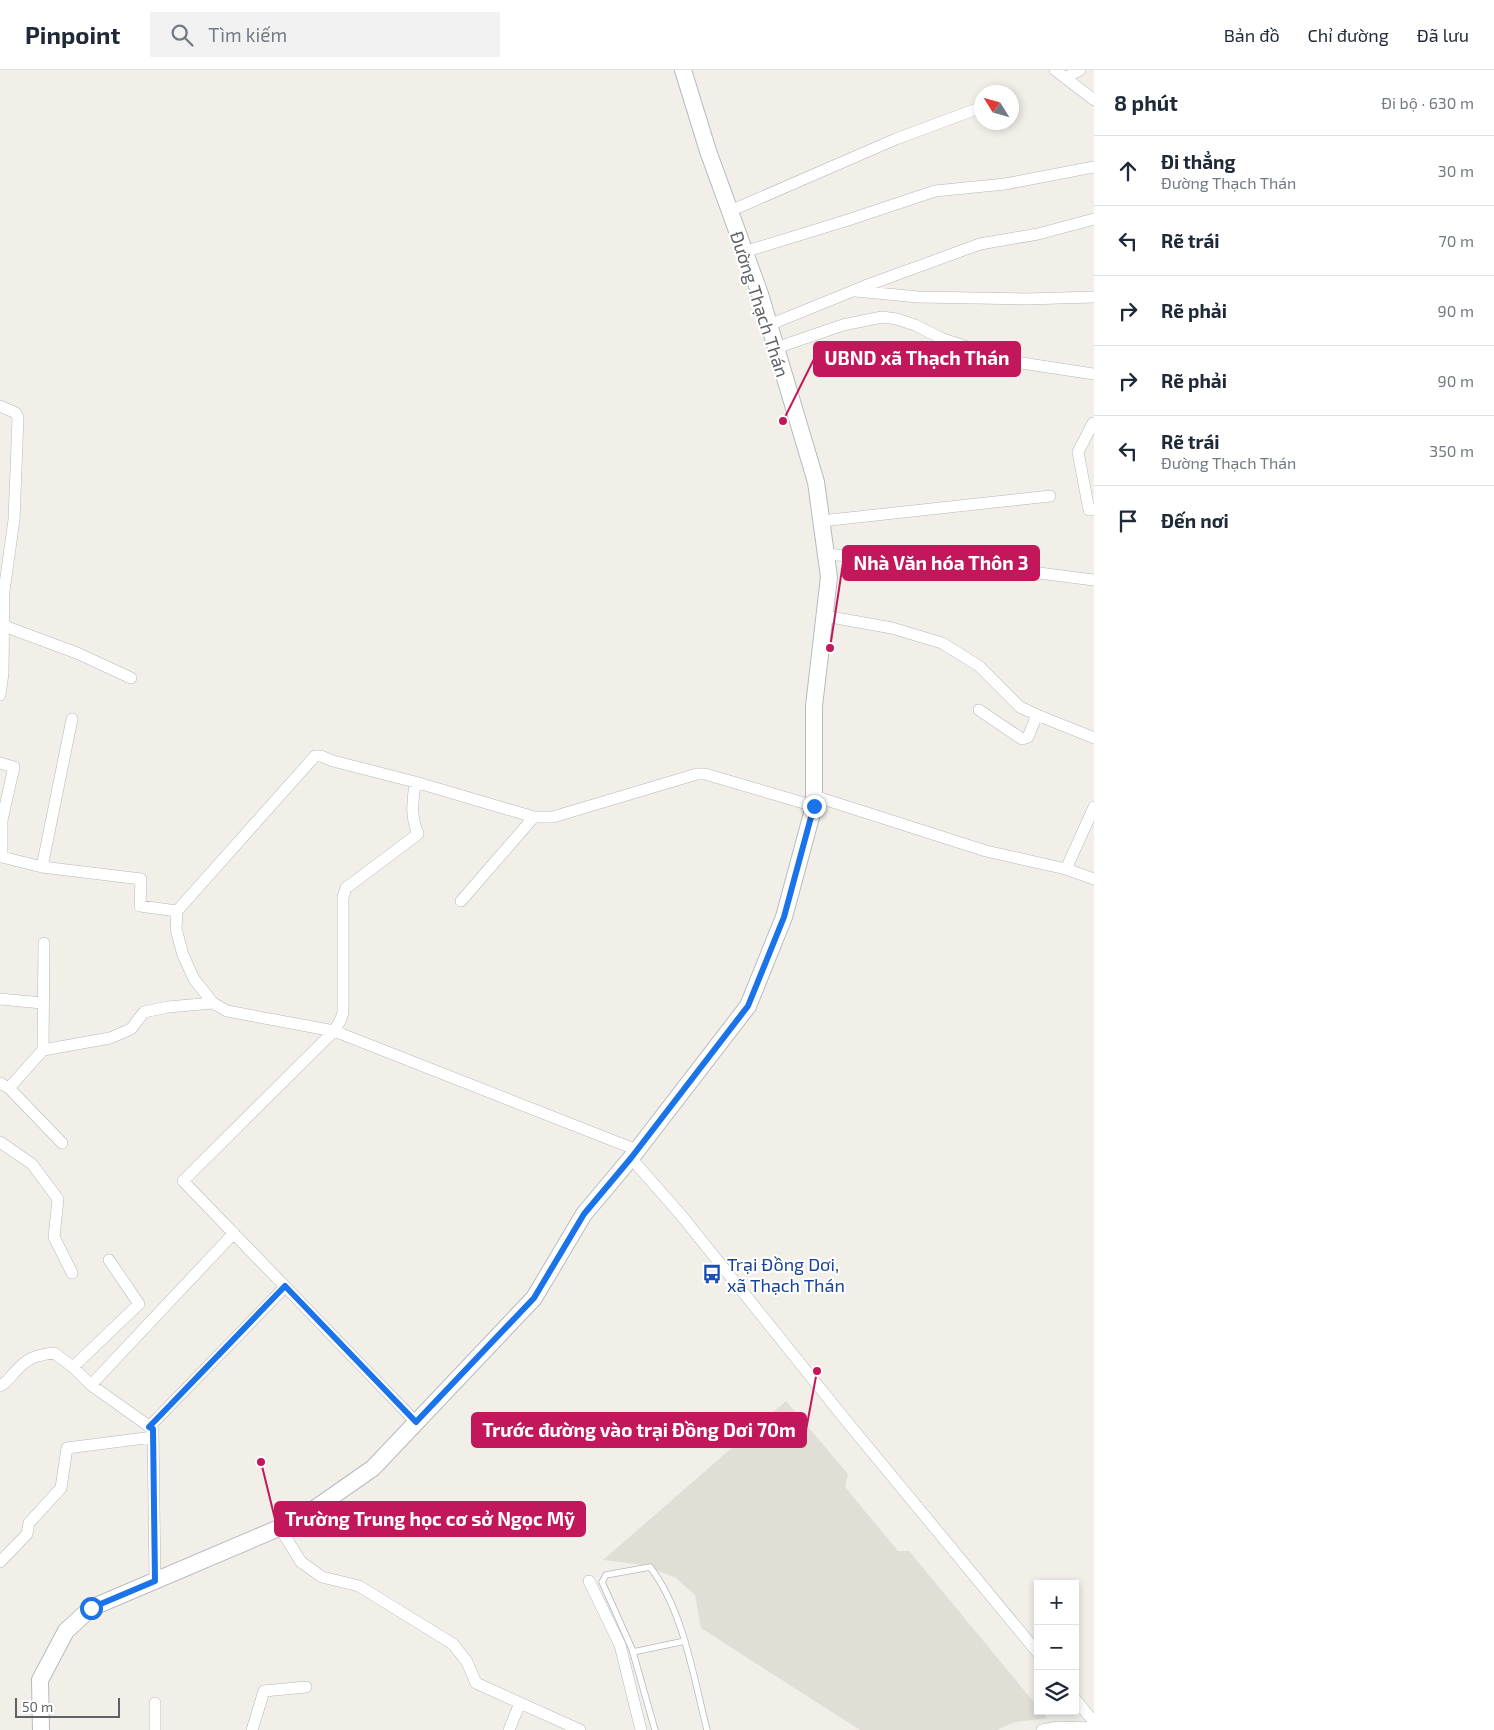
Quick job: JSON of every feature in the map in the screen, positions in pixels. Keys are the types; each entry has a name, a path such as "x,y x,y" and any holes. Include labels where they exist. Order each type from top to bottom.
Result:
{"street":[{"name":"Đường Thạch Thán","path":"41,1730 40,1680 66,1630 91,1608 300,1519 373,1468 534,1298 584,1214 634,1154 748,1006 784,917 814,801 814,706 829,577 816,482 769,325 708,151 684,70"},
{"path":"1055,70 1094,100"},
{"path":"1065,78 1080,70"},
{"path":"730,211 896,139 974,110"},
{"path":"744,252 935,191 1005,184 1094,167"},
{"path":"769,325 980,244 1038,234 1094,219"},
{"path":"854,291 918,297 1026,299 1094,297"},
{"path":"776,348 843,325 882,317 915,325 944,339 1009,361 1094,374"},
{"path":"0,406 16,413 18,418 14,520 2,590 4,626 3,674 0,695"},
{"path":"1093,423 1078,452 1089,510 1094,509"},
{"path":"821,521 1050,496"},
{"path":"826,554 1039,573 1094,580"},
{"path":"825,616 892,628 942,643 980,666 1020,707 1094,738"},
{"path":"4,626 77,653 132,678"},
{"path":"979,710 1022,740 1028,737 1037,715"},
{"path":"42,867 72,719"},
{"path":"1034,1648 848,1423 634,1154 334,1031 227,1011 213,1003 194,979 183,955 176,929 177,911 315,756 416,782 534,818 553,817 697,774 706,774 814,801 986,851 1066,869 1094,879"},
{"path":"0,764 14,767 2,820 1,857 42,867 141,879 140,906 177,911"},
{"path":"416,782 412,821 418,834 346,888 343,897 342,1013 340,1021 334,1031 183,1180 416,1422"},
{"path":"1066,869 1094,806"},
{"path":"461,901 534,818"},
{"path":"43,1050 44,943"},
{"path":"0,999 42,1003"},
{"path":"62,1143 4,1086 43,1050 110,1038 131,1029 144,1012 168,1007 213,1003"},
{"path":"0,1142 32,1164 58,1199 54,1236 72,1273"},
{"path":"91,1385 234,1234"},
{"path":"73,1367 140,1304 109,1260"},
{"path":"0,1562 27,1534 29,1523 60,1488 66,1448 151,1432 285,1286"},
{"path":"0,1386 20,1366 35,1356 54,1353 151,1432"},
{"path":"151,1432 155,1581"},
{"path":"280,1528 301,1562 322,1577 359,1586 454,1644 467,1662 476,1683 580,1730"},
{"path":"589,1581 620,1645 641,1730"},
{"path":"252,1730 264,1691 306,1687"},
{"path":"155,1703 156,1730"},
{"path":"509,1730 520,1703"},
{"path":"1079,1704 1094,1722"},
{"path":"1042,1730 1058,1727 1094,1728"}],"lane":[{"path":"655,1730 633,1652 602,1582 606,1575 650,1568 659,1579 685,1641 707,1730"},
{"path":"633,1652 685,1641"}],"shaded area":[{"path":"786,1401 848,1474 845,1487 898,1551 909,1551 1034,1702 1034,1715 1044,1715 1047,1718 1015,1722 997,1730 860,1730 701,1628 695,1595 676,1578 644,1565 603,1560"}],"place":[{"name":"UBND xã Thạch Thán","path":"783,421"},
{"name":"Nhà Văn hóa Thôn 3","path":"830,648"},
{"name":"Trại Đồng Dơi, xã Thạch Thán","path":"712,1274"},
{"name":"Trước đường vào trại Đồng Dơi 70m","path":"817,1371"},
{"name":"Trường Trung học cơ sở Ngọc Mỹ","path":"261,1462"}],"route":[{"path":"91,1608 155,1581 153,1429 149,1427 285,1286 416,1422 534,1298 584,1214 631,1158 748,1006 784,917 814,806"}]}
